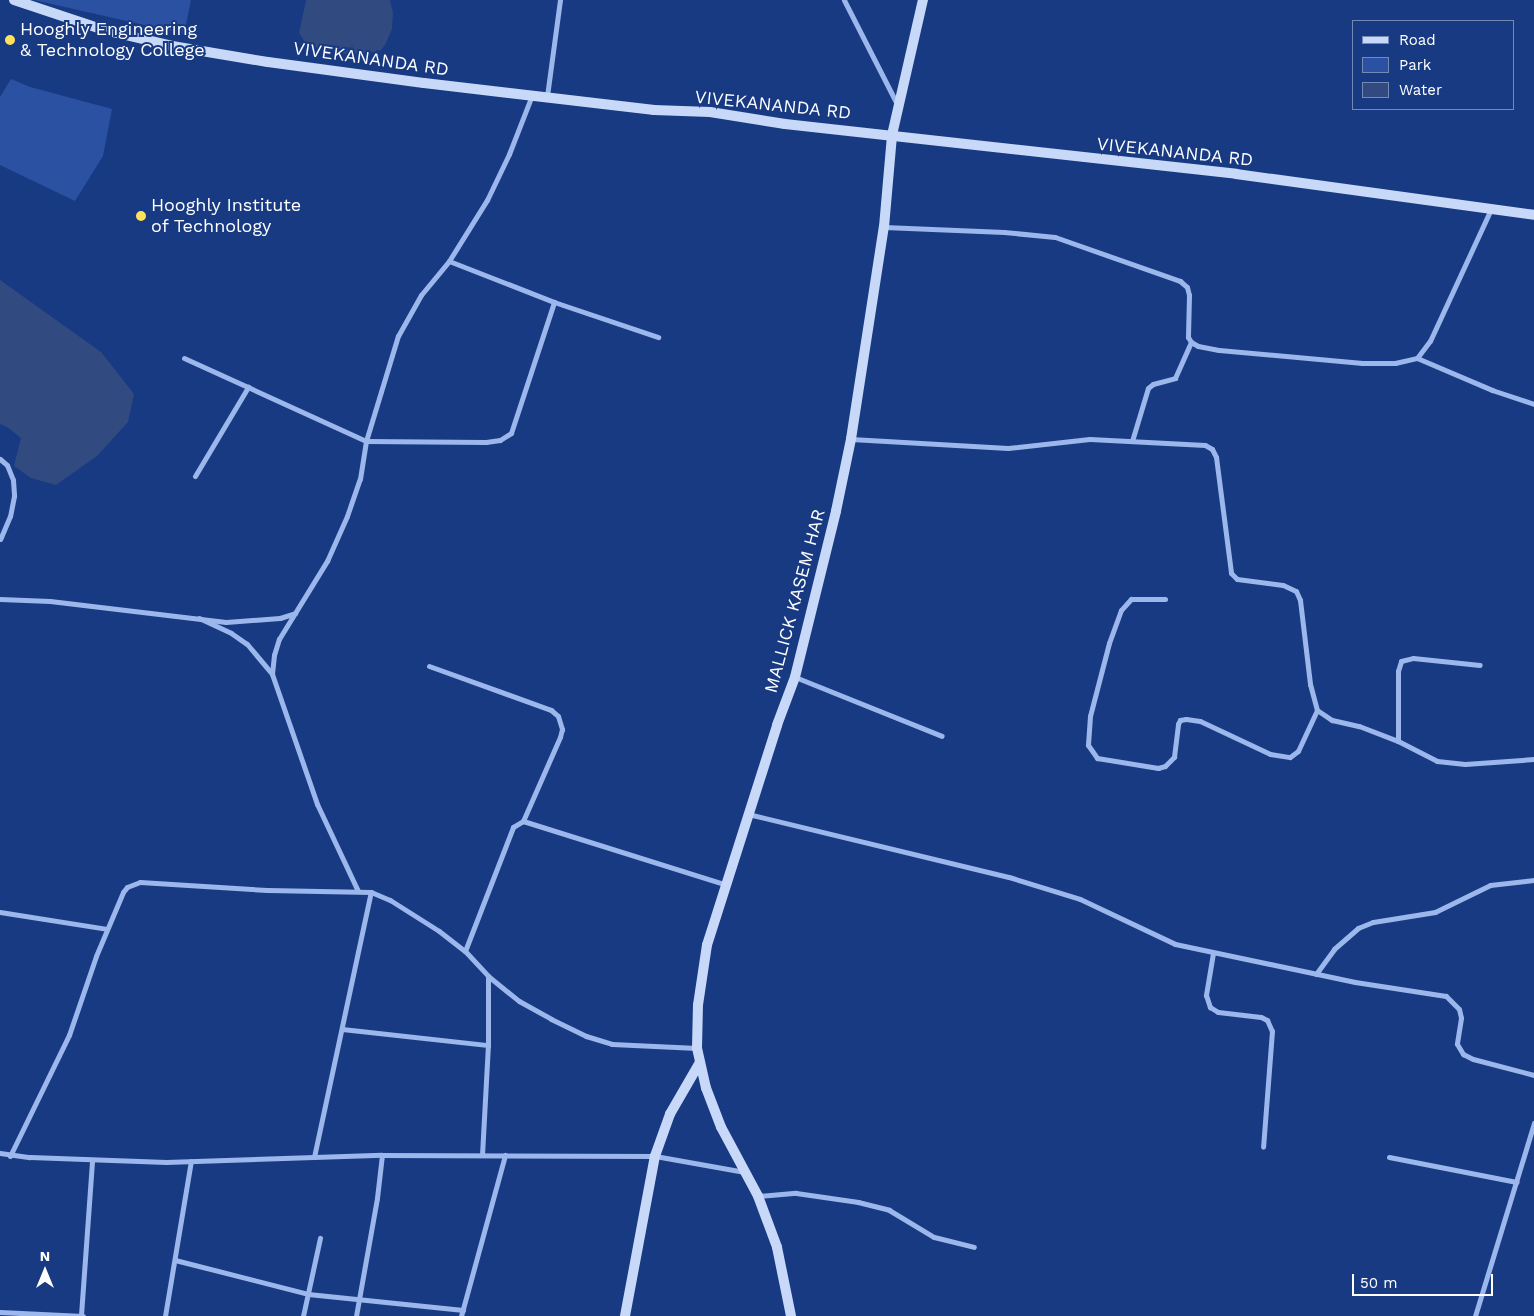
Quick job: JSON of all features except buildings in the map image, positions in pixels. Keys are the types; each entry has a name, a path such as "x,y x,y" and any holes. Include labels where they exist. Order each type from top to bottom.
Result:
{"street":[{"name":"VIVEKANANDA RD","path":"14,0 31,2 104,30 172,46 268,62 424,83 533,94 654,110 710,112 785,124 892,135 1109,162 1236,174 1534,215"},
{"path":"547,96 560,0"},
{"path":"844,0 898,107"},
{"name":"MALLICK KASEM HAR","path":"791,1316 777,1247 758,1196 721,1127 699,1064 696,1048 701,975 724,884 795,677 834,520 851,439 884,226 892,135 923,0"},
{"path":"272,674 274,654 279,640 327,561 347,516 360,479 366,441 398,336 421,295 449,261 487,200 509,154 533,94"},
{"path":"1417,358 1430,341 1491,209"},
{"path":"884,226 1004,232 1055,237 1180,281 1187,287 1189,295 1188,331 1191,342 1175,378 1153,384 1148,388 1132,440"},
{"path":"449,261 554,302 658,337"},
{"path":"184,358 366,441 486,442 500,440 511,433 554,302"},
{"path":"1191,342 1219,350 1362,363 1395,363 1417,358 1492,390 1534,404"},
{"path":"195,476 248,387"},
{"path":"851,439 1008,448 1090,439 1132,440 1205,445 1212,449 1216,456 1219,475 1231,573 1238,579 1283,585 1296,592 1304,612 1310,684 1316,710 1298,752 1290,757 1270,754 1200,721 1186,719 1180,720 1178,724 1174,757 1165,766 1149,767 1097,758 1088,745 1090,716 1109,643 1121,610 1131,599 1165,599"},
{"path":"0,459 7,465 13,480 14,496 10,516 0,539"},
{"path":"0,599 50,600 200,618 247,621 280,618 295,613"},
{"path":"200,618 247,644 272,674 317,804 358,891"},
{"path":"1398,741 1398,671 1401,661 1413,658 1480,666"},
{"path":"428,666 551,710 558,716 562,729 523,821 513,827 465,951"},
{"path":"795,677 942,736"},
{"path":"1316,710 1332,720 1359,726 1398,741 1437,761 1448,763 1534,759"},
{"path":"748,814 1009,877 1080,899 1175,944 1316,974 1446,996 1459,1009 1461,1018 1457,1044 1463,1054 1474,1059 1534,1075"},
{"path":"523,821 724,884"},
{"path":"1316,974 1334,949 1358,928 1373,922 1434,912 1490,885 1534,880"},
{"path":"10,1156 69,1035 107,929 123,892 127,887 140,882 232,886 267,890 371,892 390,900 439,931 465,951 488,976 520,1001 586,1036 622,1045 696,1048"},
{"path":"314,1157 371,892"},
{"path":"0,912 107,929"},
{"path":"1213,953 1206,995 1210,1006 1218,1012 1261,1017 1267,1020 1272,1031 1263,1147"},
{"path":"482,1155 488,1045 488,976"},
{"path":"342,1029 488,1045"},
{"path":"625,1316 655,1156 670,1114 699,1064"},
{"path":"1475,1316 1534,1123"},
{"path":"0,1153 10,1156 92,1160 191,1161 382,1155 655,1156 745,1172"},
{"path":"356,1316 377,1198 382,1155"},
{"path":"175,1260 308,1294 462,1313 505,1155"},
{"path":"1389,1157 1516,1182"},
{"path":"0,1312 82,1315 92,1160"},
{"path":"164,1316 191,1161"},
{"path":"758,1196 796,1193 858,1202 889,1210 934,1238 974,1248"},
{"path":"303,1316 320,1238"}],"green space":[{"path":"34,0 191,0 184,34"},
{"path":"11,79 30,87 112,109 103,156 75,201 0,165 0,97"}],"water":[{"path":"306,0 390,0 393,13 392,29 385,45 381,50 374,52 346,54 317,48 305,42 299,33"},
{"path":"0,280 101,352 134,394 128,422 97,456 56,485 31,478 14,466 21,438 0,424"}],"place":[{"name":"Hooghly Engineering & Technology College","path":"10,40"},
{"name":"Hooghly Institute of Technology","path":"141,216"}]}
